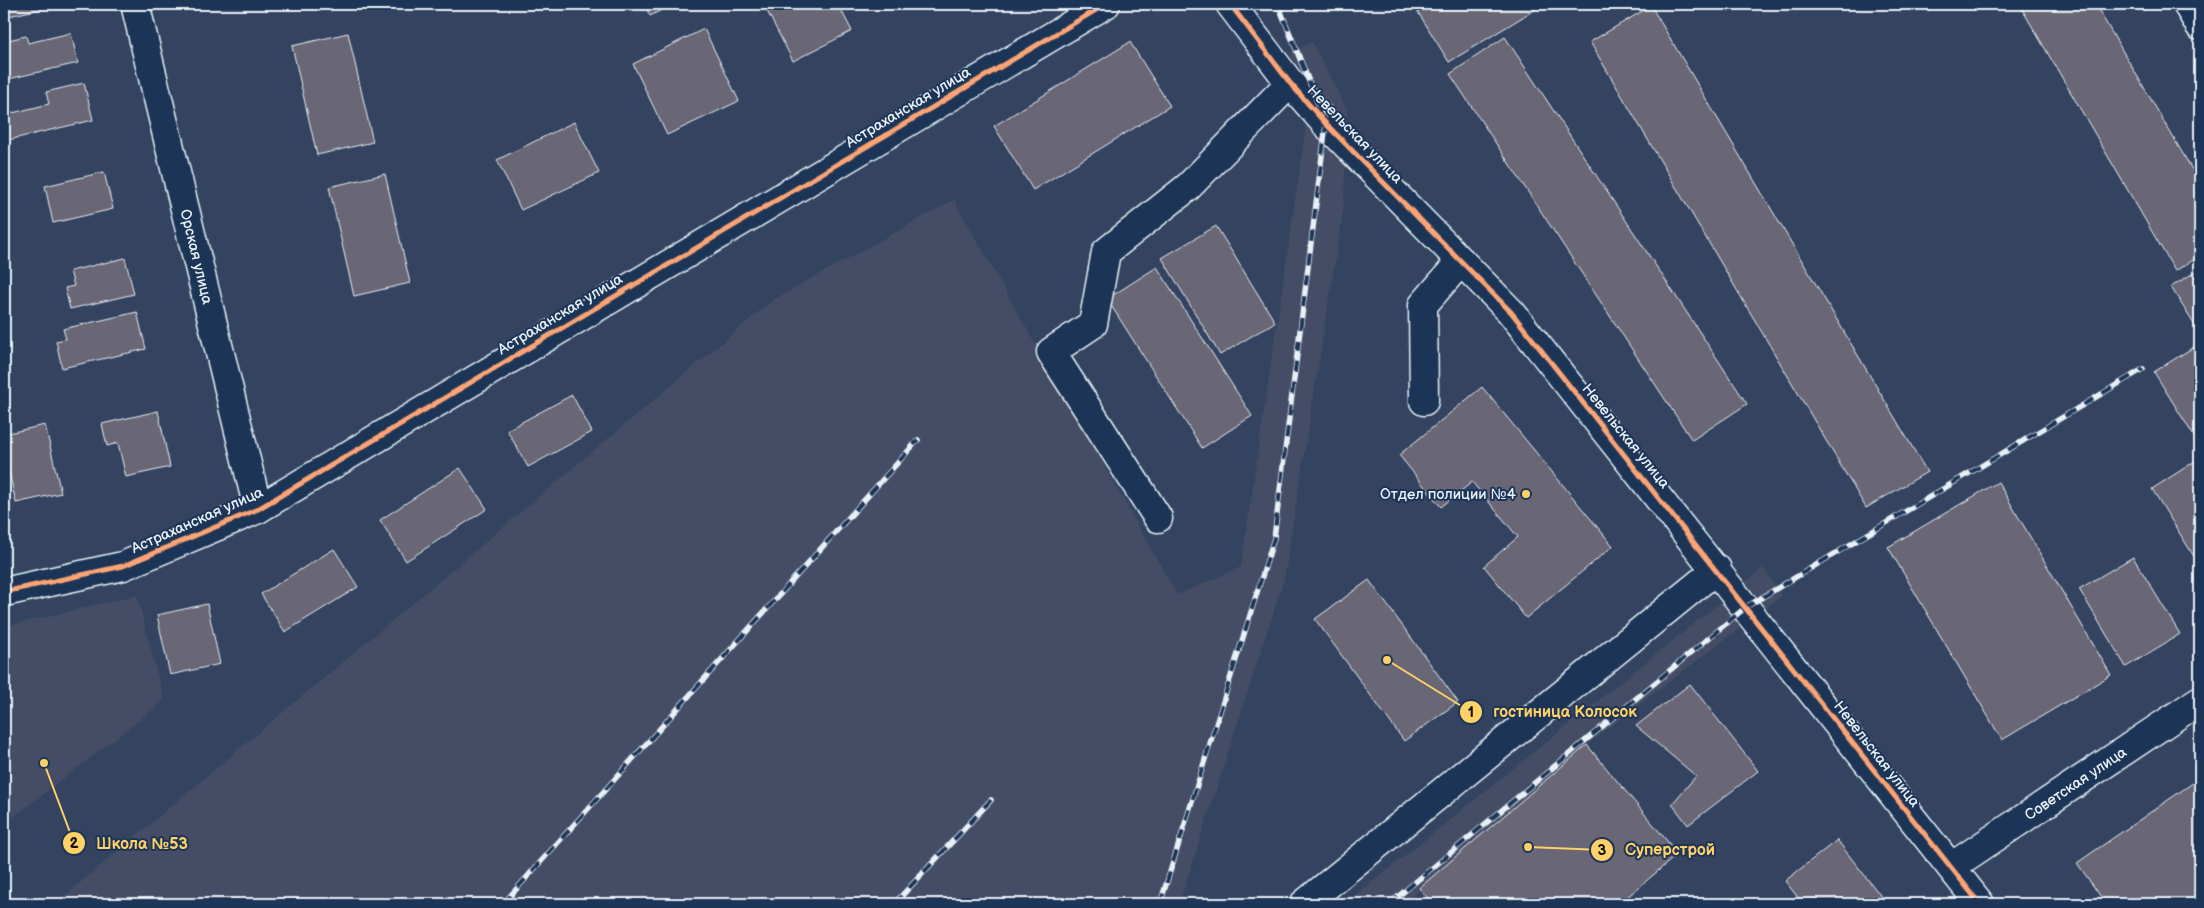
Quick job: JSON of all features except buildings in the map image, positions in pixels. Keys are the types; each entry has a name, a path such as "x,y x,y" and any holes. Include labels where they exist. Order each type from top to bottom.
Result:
{"street":[{"name":"Орская улица","path":"134,4 258,509"},
{"name":"Астраханская улица","path":"4,592 123,566 258,509 1106,4"},
{"name":"Невельская улица","path":"1230,4 1290,83 1326,124 1512,312 1980,904"},
{"path":"2187,4 2200,26"},
{"path":"1158,518 1051,352 1093,324 1106,252 1188,187 1290,83"},
{"path":"1424,401 1423,305 1460,261"},
{"path":"1304,904 1716,569"},
{"name":"Советская улица","path":"1951,868 2200,700"}],"shaded area":[{"path":"1312,42 1347,110 1344,205 1284,579 1179,904 55,904 773,300 954,200 1177,595 1241,567 1305,134 1307,92 1290,53"},
{"path":"1763,568 1782,596 1591,741 1403,904 1345,904"},
{"path":"137,595 164,701 4,824 4,627"}],"railway":[{"path":"1160,904 1274,538 1326,124 1278,4"},
{"path":"1389,904 1746,607 2143,369"},
{"path":"503,904 918,440"},
{"path":"894,904 991,800"}],"cycle path":[{"path":"4,592 123,566 258,509 1106,4"},
{"path":"1230,4 1290,83 1326,124 1511,312 1980,904"}],"place":[{"name":"Отдел полиции №4","path":"1526,494"},
{"name":"гостиница Колосок","path":"1387,660"},
{"name":"Школа №53","path":"44,763"},
{"name":"Суперстрой","path":"1528,847"}]}
